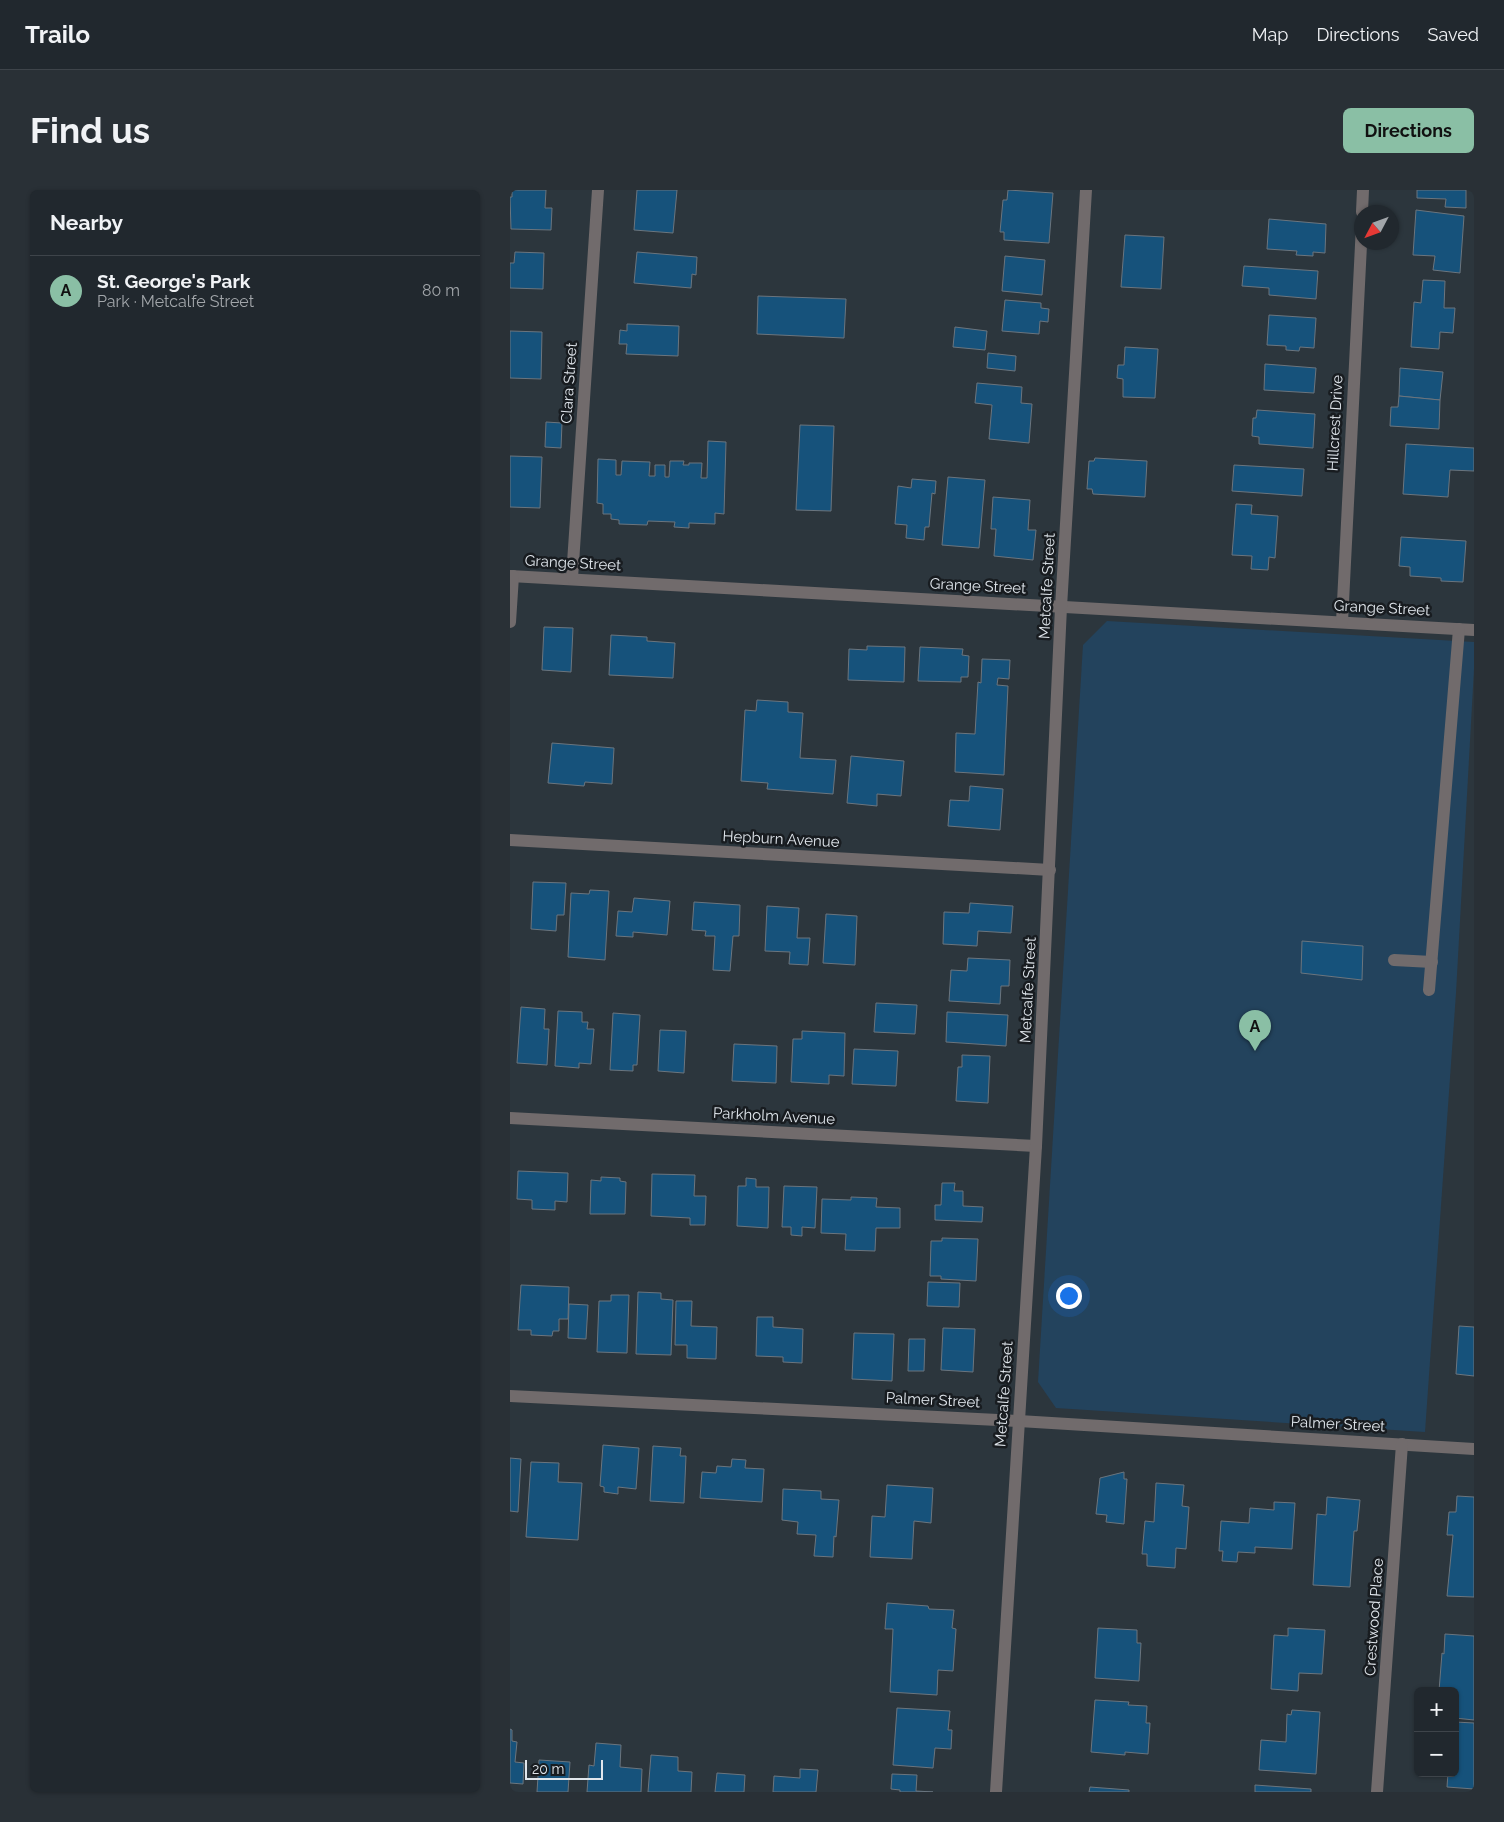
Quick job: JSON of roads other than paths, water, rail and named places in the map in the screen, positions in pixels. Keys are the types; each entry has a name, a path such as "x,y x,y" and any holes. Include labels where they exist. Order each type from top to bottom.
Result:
{"street":[{"name":"Clara Street","path":"572,578 598,190"},
{"name":"Metcalfe Street","path":"996,1792 1036,1146 1061,607 1086,190"},
{"path":"1362,205 1363,190"},
{"name":"Hillcrest Drive","path":"1342,622 1361,250"},
{"name":"Grange Street","path":"511,576 1474,630"},
{"path":"510,622 511,576"},
{"path":"1429,990 1459,629"},
{"name":"Hepburn Avenue","path":"510,840 1050,870"},
{"path":"1394,960 1432,962"},
{"name":"Parkholm Avenue","path":"510,1118 1036,1146"},
{"name":"Palmer Street","path":"510,1396 1019,1421 1474,1449"},
{"name":"Crestwood Place","path":"1378,1792 1402,1444"}],"place":[{"name":"St. George's Park","path":"1255,1051"}]}
